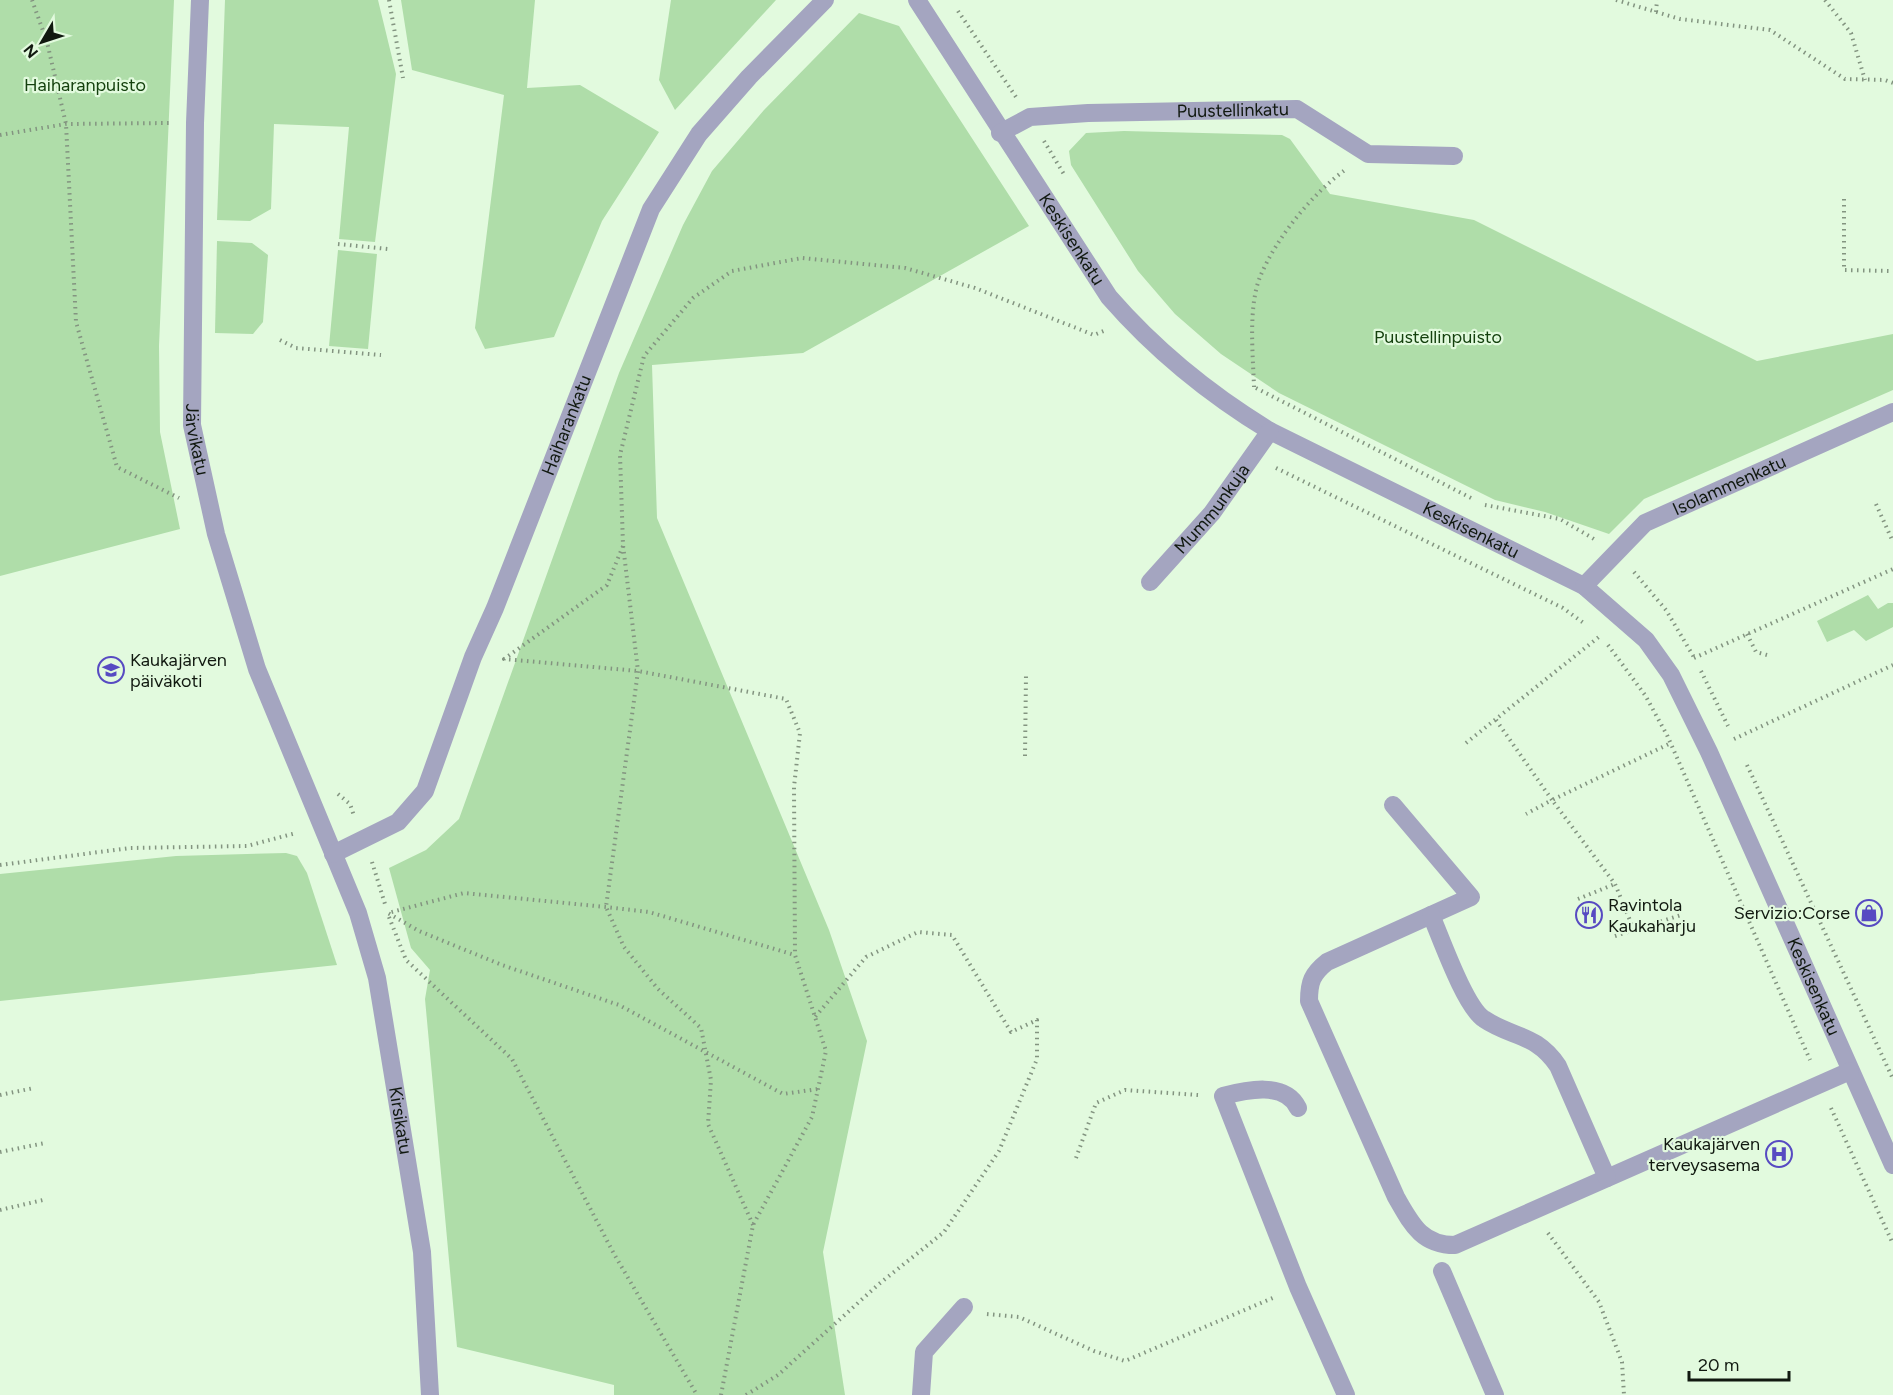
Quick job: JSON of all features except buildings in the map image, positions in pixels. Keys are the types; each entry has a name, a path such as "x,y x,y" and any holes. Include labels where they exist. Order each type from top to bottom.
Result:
{"street":[{"name":"Järvikatu","path":"200,0 195,123 192,425 216,534 257,669 333,854"},
{"name":"Haiharankatu","path":"333,854 398,822 425,791 473,657 651,209 699,134 749,77 825,0"},
{"name":"Keskisenkatu","path":"916,0 1000,133 1109,297 1176,366 1225,403 1270,431 1584,586 1646,640 1671,675 1753,848 1893,1165"},
{"name":"Puustellinkatu","path":"1000,133 1030,117 1065,114 1297,109 1368,154"},
{"path":"1368,154 1454,156"},
{"name":"Isolammenkatu","path":"1584,586 1646,524 1893,412"},
{"name":"Mummunkuja","path":"1150,582 1212,513 1270,431"},
{"path":"1393,806 1471,897 1327,962 1315,972 1309,983 1309,1001 1396,1197 1413,1225 1427,1239 1440,1245 1455,1245 1850,1071"},
{"name":"Kirsikatu","path":"333,854 358,913 377,978 422,1252 430,1395"},
{"path":"1431,915 1470,1004 1483,1019 1527,1037 1550,1054 1558,1066 1607,1178"},
{"path":"1298,1108 1294,1099 1286,1093 1250,1089 1223,1096 1298,1287 1346,1395"},
{"path":"1442,1271 1495,1395"},
{"path":"921,1395 924,1352 964,1306"}],"path":[{"path":"32,0 47,42 66,124 76,322 117,467 179,498"},
{"path":"389,0 403,78"},
{"path":"1616,0 1680,19 1770,30 1845,80 1885,80 1893,83"},
{"path":"1656,12 1657,0"},
{"path":"1825,0 1851,33 1864,80"},
{"path":"0,135 66,124 195,123"},
{"path":"1254,387 1251,333 1260,278 1288,230 1324,186 1368,154"},
{"path":"1844,198 1844,270 1893,272"},
{"path":"338,244 388,249"},
{"path":"753,1225 708,1124 711,1080 701,1028 658,989 624,947 606,907 638,671 623,545 620,455 644,356 693,297 732,270 802,258 905,268 975,288 1094,335 1129,320"},
{"path":"280,340 296,348 381,355"},
{"path":"1251,456 1563,608 1600,636 1620,658 1645,695 1671,743 1756,931 1820,1084 1893,1244"},
{"path":"1876,504 1893,542"},
{"path":"623,545 607,585 504,659 638,671 786,699 800,733 794,787 795,955 826,1051 812,1117 753,1225 722,1395"},
{"path":"1694,658 1893,569"},
{"path":"1747,634 1756,652 1767,655"},
{"path":"1466,743 1600,636"},
{"path":"1734,739 1893,665"},
{"path":"1025,756 1026,675"},
{"path":"1496,720 1615,884 1634,930"},
{"path":"1526,814 1671,743"},
{"path":"0,865 130,848 247,846 296,833 292,823"},
{"path":"363,841 375,867 388,913 406,960 512,1059 614,1254 697,1395"},
{"path":"1578,900 1615,884"},
{"path":"388,913 464,893 606,907 649,912 795,955"},
{"path":"388,913 419,931 502,965 619,1005 706,1050 783,1094 818,1089"},
{"path":"1615,936 1681,915"},
{"path":"746,1395 778,1375 879,1284 944,1232 999,1151 1037,1059 1037,1020 1011,1032 952,935 918,932 866,957 815,1018"},
{"path":"0,1095 34,1088"},
{"path":"1076,1158 1096,1103 1125,1090 1223,1096"},
{"path":"0,1152 45,1143"},
{"path":"0,1210 44,1200"},
{"path":"1527,1214 1555,1240 1599,1302 1623,1362 1624,1395"},
{"path":"964,1306 980,1313 1019,1317 1094,1351 1125,1361 1298,1287"}],"green space":[{"name":"Haiharanpuisto","path":"0,0 174,0 159,346 160,432 180,529 0,576"},
{"path":"225,0 378,0 396,74 375,242 339,239 349,127 274,124 271,209 250,221 217,220"},
{"path":"401,0 535,0 527,88 580,85 659,132 602,221 554,337 485,349 475,328 504,95 412,70"},
{"path":"671,0 776,0 675,110 659,80"},
{"path":"859,13 899,26 1029,226 803,353 652,365 657,518 829,930 867,1041 823,1252 845,1395 614,1395 614,1385 457,1347 425,999 430,970 411,948 389,868 426,850 459,819 619,373 683,225 712,171 764,110"},
{"name":"Puustellinpuisto","path":"1124,131 1282,135 1290,139 1330,194 1474,220 1757,361 1893,334 1893,390 1644,499 1609,534 1545,512 1495,500 1279,393 1221,354 1175,314 1138,271 1071,165 1069,151 1086,133"},
{"path":"217,241 252,243 268,255 263,322 253,334 215,333"},
{"path":"338,250 377,254 368,349 329,346"},
{"path":"1868,595 1878,609 1888,603 1893,603 1893,627 1866,641 1854,630 1827,642 1817,621"},
{"path":"286,853 297,856 307,873 337,965 0,1001 0,874 176,856"}],"place":[{"name":"Kaukajärven päiväkoti","path":"111,670"},
{"name":"Servizio:Corse","path":"1869,913"},
{"name":"Ravintola Kaukaharju","path":"1589,915"},
{"name":"Kaukajärven terveysasema","path":"1779,1154"}]}
